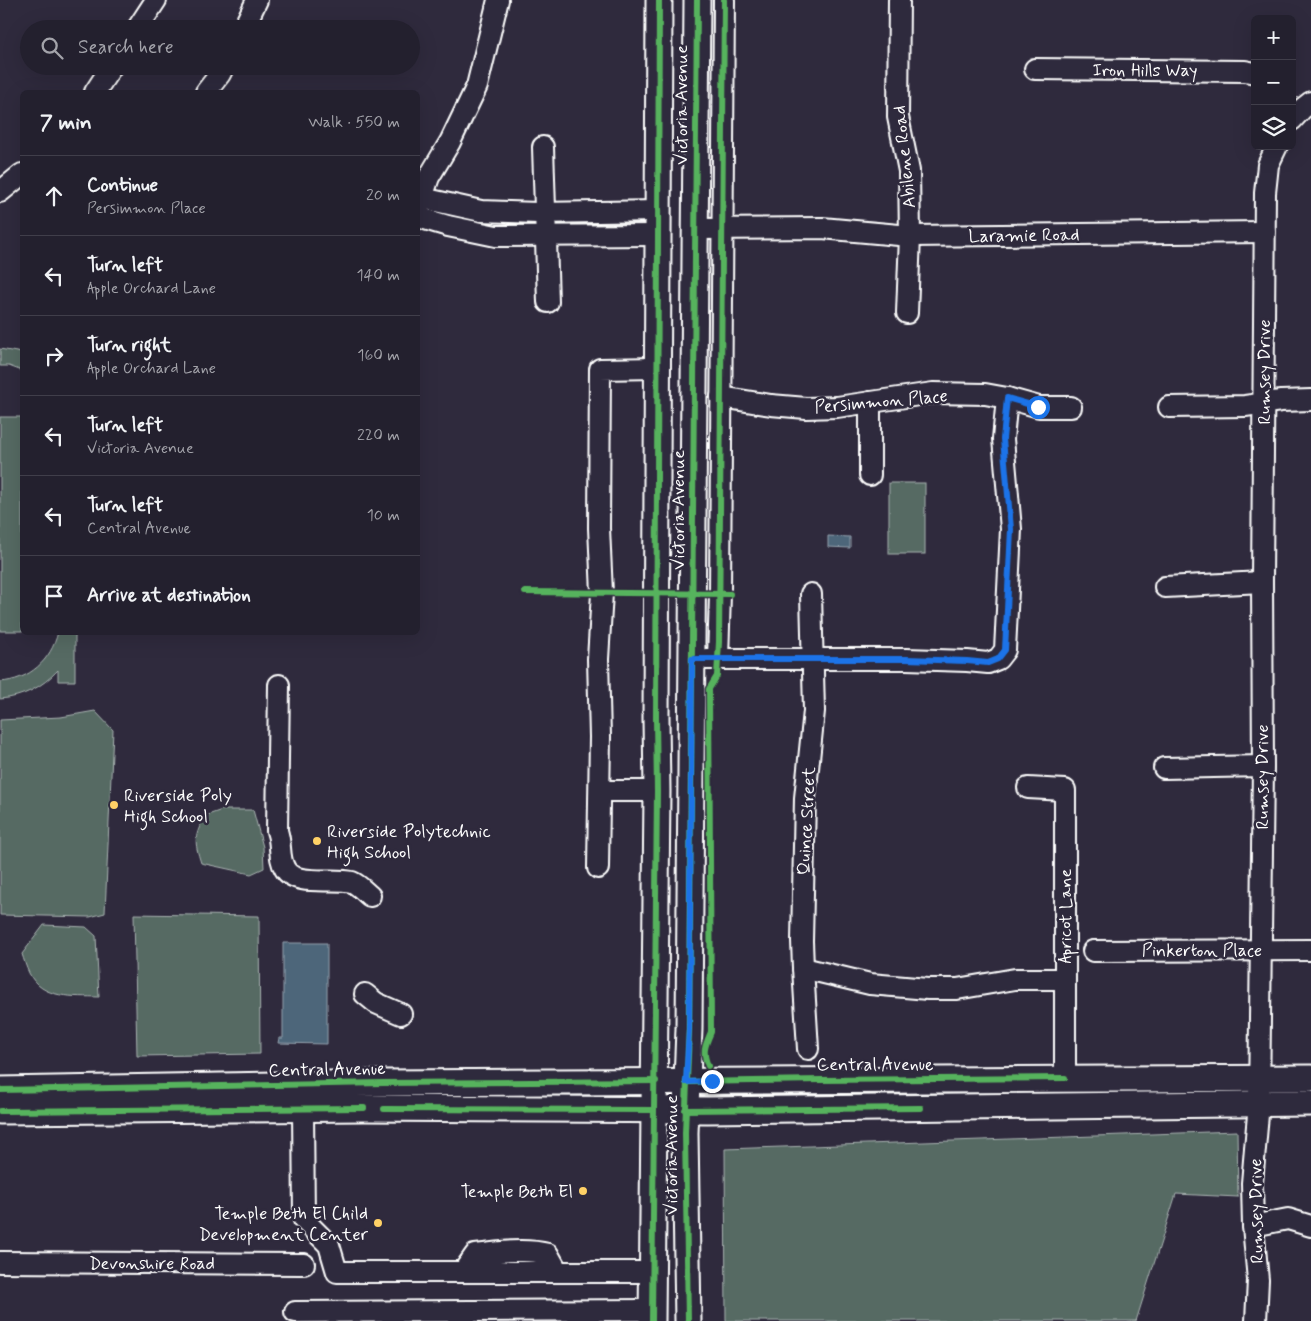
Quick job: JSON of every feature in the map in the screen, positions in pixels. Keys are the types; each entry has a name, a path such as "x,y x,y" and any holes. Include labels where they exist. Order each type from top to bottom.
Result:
{"main road":[{"name":"Victoria Avenue","path":"652,1315 654,1110 656,1081 659,0"},
{"name":"Victoria Avenue","path":"688,1321 686,1082 689,1029 697,0"},
{"name":"Central Avenue","path":"0,1090 384,1083 1311,1078"},
{"path":"0,1111 303,1109 686,1110 1311,1103"}],"street":[{"path":"143,20 156,0"},
{"path":"247,20 257,0"},
{"path":"420,205 429,177 450,142 477,86 498,0"},
{"path":"718,659 724,0"},
{"name":"Abilene Road","path":"899,0 898,117 909,170 910,236 907,313"},
{"name":"Iron Hills Way","path":"1035,69 1245,70 1251,72"},
{"path":"96,90 106,75"},
{"path":"208,90 219,75"},
{"path":"543,147 548,302"},
{"path":"1265,232 1265,193 1268,165 1275,150"},
{"path":"0,192 20,176"},
{"path":"420,208 545,213 657,223"},
{"path":"420,209 448,226 496,236 545,236 657,223"},
{"name":"Laramie Road","path":"696,229 822,228 910,236 1265,232"},
{"name":"Rumsey Drive","path":"1256,1321 1258,1280 1253,1226 1252,1183 1259,1104 1263,766 1262,582 1265,232"},
{"path":"598,868 600,791 598,659 602,593 599,528 600,369 657,368"},
{"name":"Persimmon Place","path":"721,398 806,408 837,407 933,393 985,394 1038,407 1071,407"},
{"path":"692,659 812,658 988,663 998,659 1005,650 1011,529 1003,439 1007,398"},
{"path":"1169,407 1245,406 1281,401 1311,400"},
{"path":"870,402 870,475"},
{"path":"1165,587 1262,582"},
{"name":"Quince Street","path":"808,1049 803,968 805,798 814,711 810,594"},
{"path":"279,685 277,831 280,838 281,860 284,867 294,877 350,882 360,886 370,896"},
{"path":"1164,768 1263,766"},
{"name":"Apricot Lane","path":"1028,788 1065,790 1065,1078"},
{"path":"600,791 657,791"},
{"name":"Pinkerton Place","path":"1093,950 1311,950"},
{"path":"803,968 870,984 928,989 957,989 1015,979 1064,979"},
{"path":"365,994 376,1003 401,1014"},
{"path":"303,1109 304,1220 329,1244 336,1272 652,1272"},
{"path":"1253,1226 1288,1219 1311,1226"},
{"name":"Devonshire Road","path":"0,1262 304,1264"},
{"path":"295,1312 416,1316 652,1315"}],"green space":[{"path":"0,349 20,353 20,370 9,366 0,366"},
{"path":"0,417 20,417 20,631 0,631"},
{"path":"889,483 925,483 925,554 889,554"},
{"path":"57,635 75,635 75,681 58,681 58,670 32,690 17,696 0,699 0,682 29,673 44,660"},
{"path":"95,711 113,730 105,913 90,917 0,915 0,720 61,717"},
{"path":"222,810 253,810 263,847 264,868 251,874 201,863 196,844 197,834 205,816"},
{"path":"134,914 259,916 260,1054 137,1056"},
{"path":"44,925 86,927 96,936 99,997 60,995 42,988 35,982 28,971 22,954"},
{"path":"1237,1131 1238,1197 1176,1194 1136,1321 726,1321 725,1149"}],"water":[{"path":"828,536 850,537 850,548 828,547"},
{"path":"283,943 327,943 327,1044 278,1043 279,1038 283,1038"}],"cycle path":[{"path":"652,1321 657,791 659,0"},
{"path":"688,1321 685,1133 689,1029 697,0"},
{"path":"708,1066 705,1052 711,1032 709,689 717,676 719,642 724,0"},
{"path":"525,592 730,594"},
{"path":"686,1082 1065,1078"},
{"path":"0,1090 383,1083 656,1081"},
{"path":"0,1111 364,1108"},
{"path":"685,1110 921,1108"},
{"path":"384,1109 654,1110"}],"place":[{"name":"Riverside Poly High School","path":"114,805"},
{"name":"Riverside Polytechnic High School","path":"317,841"},
{"name":"Temple Beth El","path":"583,1191"},
{"name":"Temple Beth El Child Development Center","path":"378,1223"}],"route":[{"path":"712,1081 686,1082 689,1029 692,659 906,659 988,663 998,659 1005,650 1011,529 1003,439 1007,398 1038,407"}]}
